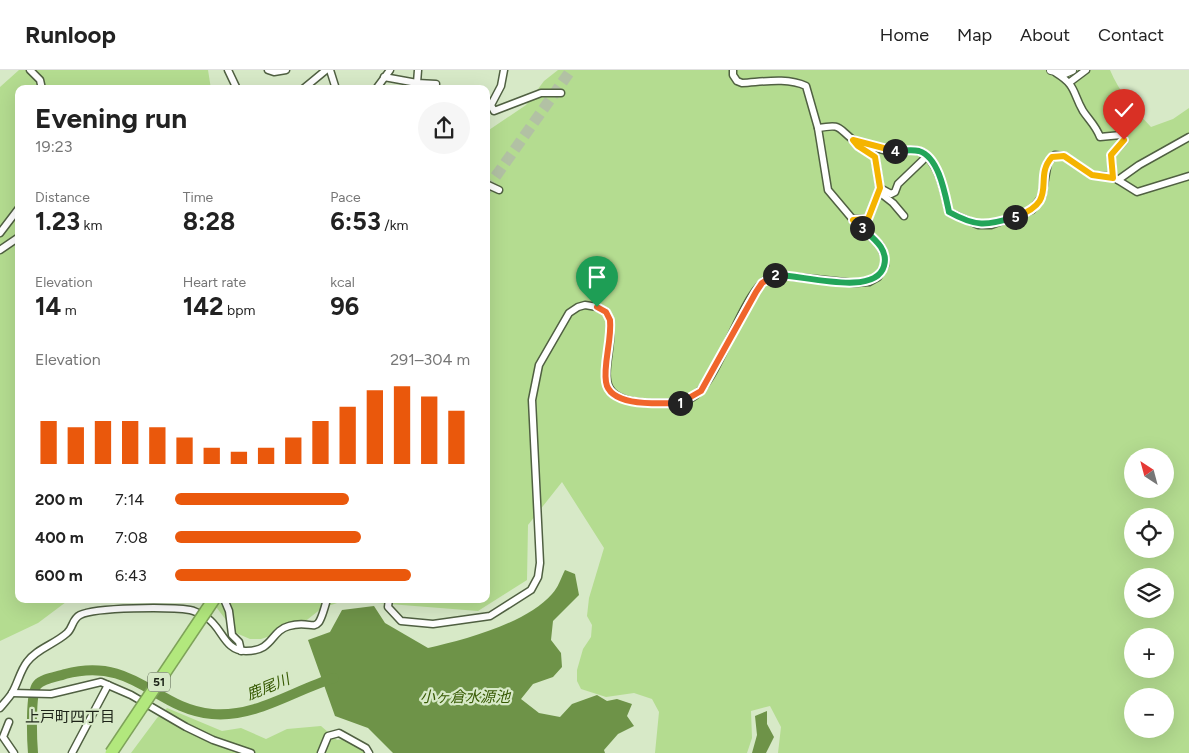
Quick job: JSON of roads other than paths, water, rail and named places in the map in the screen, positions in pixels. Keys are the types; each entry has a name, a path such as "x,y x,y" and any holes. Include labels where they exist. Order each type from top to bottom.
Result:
{"highway":[{"name":"51","path":"111,753 211,603"}],"street":[{"path":"30,70 40,80 41,85"},
{"path":"228,70 234,85"},
{"path":"268,70 274,72 286,70"},
{"path":"308,85 326,70"},
{"path":"330,70 334,85"},
{"path":"379,85 390,70"},
{"path":"417,83 418,70"},
{"path":"504,70 501,86 491,105 494,110 541,93 561,93"},
{"path":"388,603 388,607 391,612 402,621 433,624 490,616 531,590 538,577 540,563 532,400 539,365 569,313 585,305 597,307 608,316 611,329 606,382 614,396 630,401 680,403 701,391 756,292 769,277 777,275 854,283 869,282 878,277 885,265 884,251 853,220 834,198 825,183 818,128 806,86 797,82 780,81 742,83 737,81 733,75 734,70"},
{"path":"1054,71 1072,70"},
{"path":"1070,82 1086,70"},
{"path":"1054,71 1070,82 1082,109 1096,126 1100,137 1121,135 1123,137 1124,141 1111,155 1115,179"},
{"path":"384,77 417,83 436,84"},
{"path":"818,128 836,126 845,131 858,146 875,157 879,190 868,219 853,220"},
{"path":"1115,179 1189,137"},
{"path":"853,140 891,152 913,150 922,152 937,168 949,212 978,225 991,225 1032,210 1042,196 1048,162 1055,155 1064,156 1092,175 1115,179 1137,192 1189,176"},
{"path":"879,190 891,194 895,192 898,184 923,160"},
{"path":"490,186 499,190"},
{"path":"879,190 904,216"},
{"path":"0,233 15,213"},
{"path":"0,250 15,240"},
{"path":"226,603 229,611 232,635 239,642 241,651"},
{"path":"0,708 12,692 27,661 69,632 76,618 86,613 130,610 192,610 210,620 227,644 241,651 260,650 268,646 284,627 299,624 311,627 317,624 322,618 326,603"},
{"path":"12,692 34,694 68,691 95,682 108,685 131,695 213,740 251,753"},
{"path":"72,753 108,685"},
{"path":"9,722 3,738 14,753"},
{"path":"321,753 328,736 340,733 366,748 369,753"}],"water":[{"name":"小ヶ倉水源池","path":"565,570 575,574 579,595 553,621 551,640 561,653 562,667 553,677 533,684 521,699 539,713 560,717 572,704 597,695 607,701 617,699 632,704 627,716 634,726 618,734 604,750 605,753 393,753 368,728 335,716 308,640 330,632 342,610 374,606 385,623 428,648 494,629 527,614 554,592"},
{"path":"767,711 767,724 774,737 766,753 752,753 757,735 755,716"}],"waterway":[{"name":"鹿尾川","path":"33,753 33,697 37,685 50,678 65,674 89,670 109,672 127,677 192,710 212,714 244,712 259,708 334,678"}],"tunnel":[{"path":"490,184 571,70"}],"district":[{"name":"上戸町四丁目","path":"70,717"}]}
